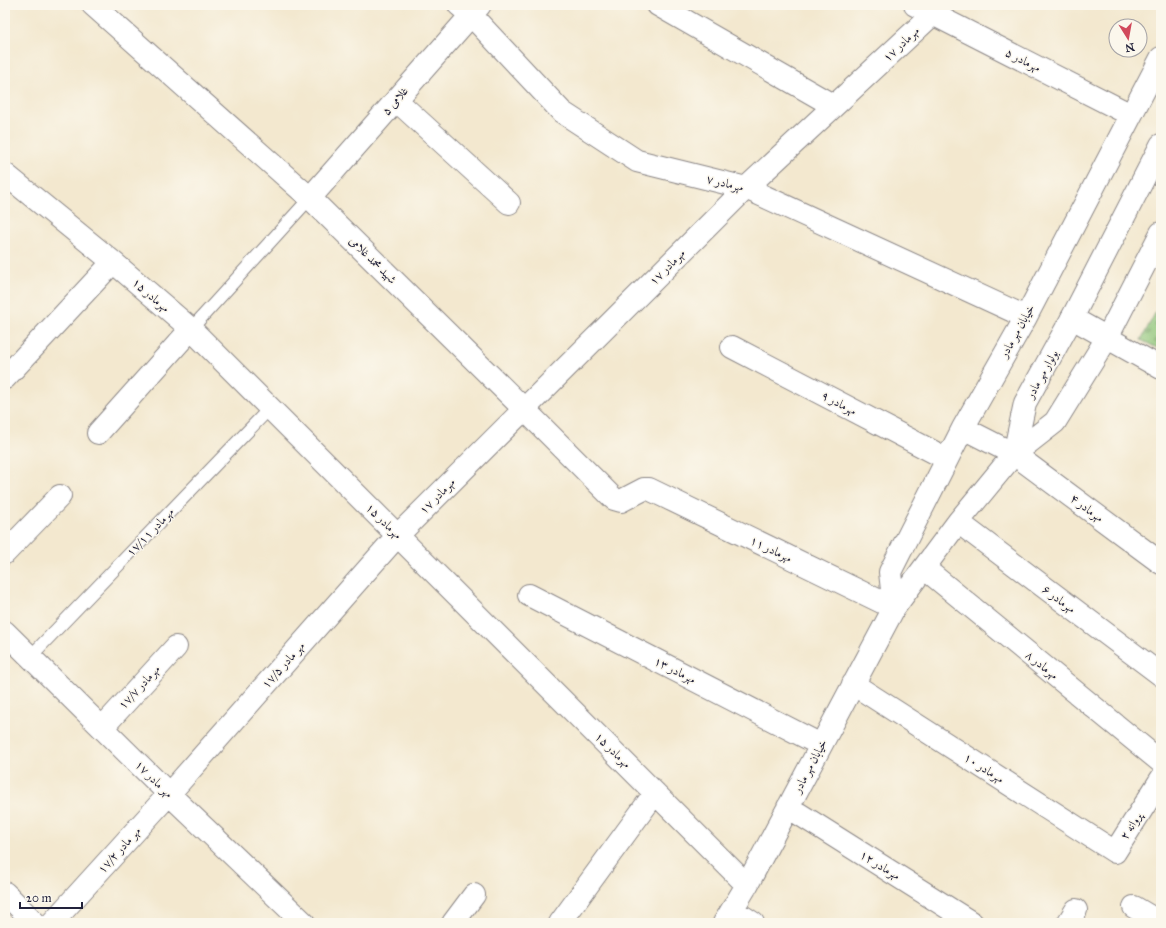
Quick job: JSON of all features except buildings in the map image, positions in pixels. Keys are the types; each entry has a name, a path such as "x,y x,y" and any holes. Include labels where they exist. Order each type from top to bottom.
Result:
{"street":[{"name":"شهید محمد غلامی","path":"93,5 310,198 614,499 621,500 644,489 649,490"},
{"path":"658,5 834,106"},
{"name":"غلامی ۵","path":"310,198 396,100 470,8"},
{"name":"مهرمادر ۷","path":"470,8 562,112 637,161 746,188 1026,317"},
{"name":"مهرمادر ۱۷","path":"398,535 746,188 834,106 930,8"},
{"name":"مهرمادر ۵","path":"930,8 1131,116"},
{"name":"خیابان مهر مادر","path":"894,608 890,572 963,428 1026,317 1161,58"},
{"path":"396,100 509,203"},
{"name":"بولوار مهر مادر","path":"1014,454 1025,403 1072,318 1161,145"},
{"name":"مهرمادر ۱۵","path":"5,174 113,262 191,329 747,885"},
{"path":"1014,454 1055,422 1107,338 1161,234"},
{"path":"5,378 113,262"},
{"path":"1072,318 1161,368"},
{"path":"98,433 191,329"},
{"name":"مهرمادر ۹","path":"732,347 947,459"},
{"name":"مهرمادر ۴","path":"963,428 1014,454 1161,563"},
{"name":"خیابان مهر مادر","path":"729,917 894,608 958,522 1014,454"},
{"name":"مهرمادر ۱۱","path":"649,490 894,608"},
{"path":"5,554 60,496"},
{"name":"مهرمادر ۶","path":"958,522 1161,675"},
{"name":"مهر مادر ۱۷/۵","path":"169,794 398,535"},
{"name":"مهرمادر ۸","path":"924,568 1161,762"},
{"name":"مهرمادر ۱۳","path":"529,595 821,746"},
{"name":"مهر مادر ۱۷","path":"5,632 169,794 304,923"},
{"name":"مهرمادر ۱۷/۷","path":"102,728 176,647"},
{"name":"مهرمادر ۱۰","path":"853,684 1115,852"},
{"name":"پروانه ۲","path":"1115,852 1161,779"},
{"path":"560,923 655,793"},
{"name":"مهر مادر ۱۷/۲","path":"52,923 169,794"},
{"name":"مهرمادر ۱۲","path":"788,807 972,923"},
{"path":"5,893 35,923"},
{"path":"453,923 474,895"},
{"path":"1134,907 1161,922"},
{"path":"729,917 754,923"}],"lane":[{"path":"191,329 310,198"},
{"name":"مهرمادر ۱۷/۱۱","path":"30,657 270,408"}],"green space":[{"path":"1161,302 1161,350 1141,340"}]}
